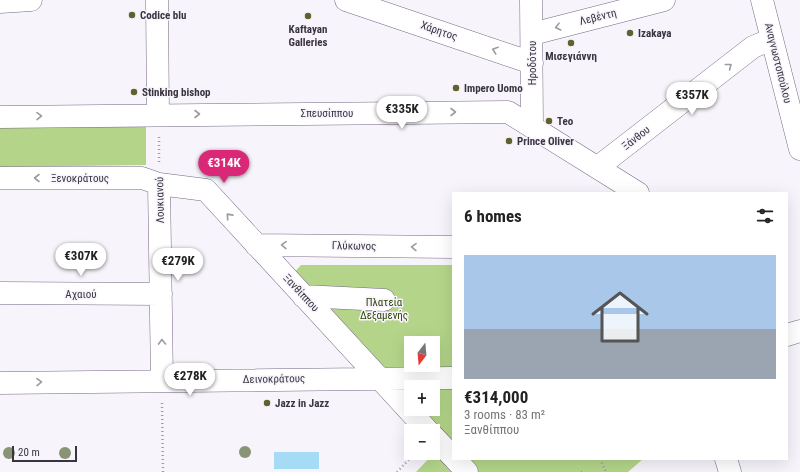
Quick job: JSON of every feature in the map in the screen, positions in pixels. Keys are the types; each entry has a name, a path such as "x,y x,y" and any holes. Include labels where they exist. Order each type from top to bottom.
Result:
{"street":[{"path":"0,2 31,0"},
{"path":"157,0 158,114"},
{"name":"Χάρητος","path":"346,0 532,63"},
{"name":"Ηροδότου","path":"531,0 532,126"},
{"name":"Λεβέντη","path":"532,34 664,0"},
{"name":"Αναγνωστοπούλου","path":"762,0 800,148"},
{"name":"Ξάνθου","path":"598,167 753,47 772,40"},
{"name":"Σπευσίππου","path":"0,117 158,114 508,112 598,167 635,192"},
{"name":"Ξενοκράτους","path":"0,178 142,178 159,184"},
{"name":"Ξανθίππου","path":"159,184 206,190 422,424"},
{"name":"Λουκιανού","path":"159,184 162,381"},
{"name":"Γλύκωνος","path":"256,245 452,247"},
{"name":"Αχαιού","path":"0,293 161,294"},
{"path":"303,296 384,300"},
{"path":"788,335 800,331"},
{"name":"Δεινοκράτους","path":"0,383 162,381 342,387 379,378 452,378"},
{"path":"440,443 452,456"},
{"path":"456,460 467,472"},
{"path":"726,460 730,472"}],"path":[{"name":"Λουκιανού","path":"158,114 159,184"},
{"path":"162,381 163,472"},
{"path":"397,472 408,460"},
{"path":"600,460 606,472"}],"green space":[{"path":"146,123 146,165 0,167 0,125"},
{"name":"Πλατεία Δεξαμενής","path":"301,265 452,265 452,446 440,433 440,424 431,424 424,416 440,416 440,380 404,380 404,395 292,275"},
{"path":"440,455 456,472 416,472 427,460 440,460"},
{"path":"465,460 642,460 628,472 476,472"}],"water":[{"path":"274,452 319,452 319,469 274,469"}],"place":[{"name":"Codice blu","path":"132,15"},
{"name":"Kaftayan Galleries","path":"308,16"},
{"name":"Izakaya","path":"630,33"},
{"name":"Μισεγιάννη","path":"571,43"},
{"name":"Impero Uomo","path":"456,88"},
{"name":"Stinking bishop","path":"134,92"},
{"name":"Teo","path":"549,121"},
{"name":"Prince Oliver","path":"509,141"},
{"name":"Jazz in Jazz","path":"267,403"}]}
